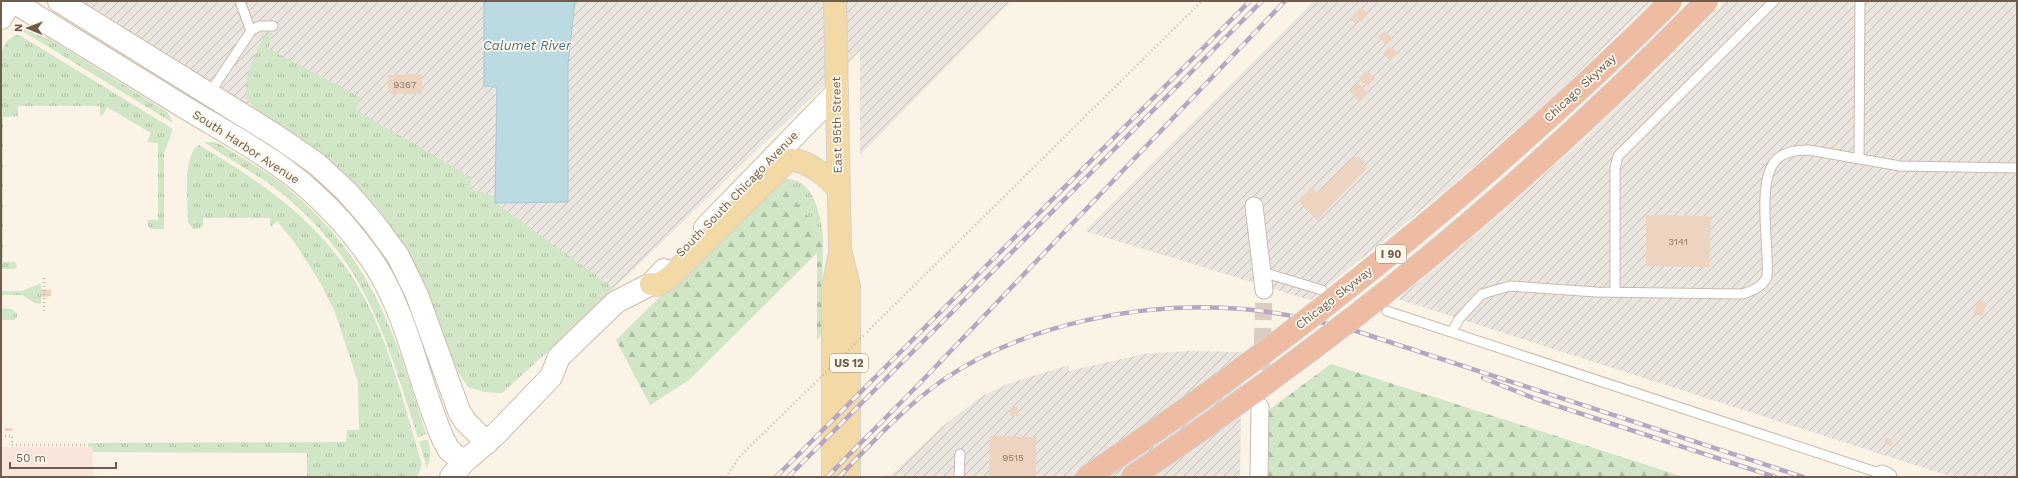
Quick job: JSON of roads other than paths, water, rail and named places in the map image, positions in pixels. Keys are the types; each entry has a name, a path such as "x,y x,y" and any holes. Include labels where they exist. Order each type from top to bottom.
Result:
{"highway":[{"name":"Chicago Skyway","path":"1087,477 1209,393 1398,248 1553,114 1670,1"},
{"name":"I 90","path":"1132,477 1292,365 1414,269 1571,134 1707,1"}],"main road":[{"path":"1,18 12,1"},
{"name":"South Harbor Avenue","path":"12,1 262,155 302,183 329,209 354,237 377,269 395,305 411,345 443,439 450,450 457,470"},
{"name":"South Harbor Avenue","path":"59,1 275,135 317,164 347,192 373,222 398,256 417,295 465,421 487,443"},
{"name":"East 95th Street","path":"833,477 833,288 840,250 835,1"},
{"name":"South South Chicago Avenue","path":"457,470 487,443 551,377 567,369 624,312 643,288 837,92"},
{"path":"643,288 657,285 668,279 787,161 795,159 819,171 836,185 839,192"},
{"name":"East 95th Street","path":"840,250 849,286 849,477"}],"street":[{"path":"1254,206 1264,290"},
{"path":"1259,477 1260,407"}],"lane":[{"path":"1615,292 1615,168 1618,156 1626,146 1774,1"},
{"path":"1859,159 1860,1"},
{"path":"241,4 251,31"},
{"path":"209,94 251,31 259,26 273,26"},
{"path":"1452,332 1459,319 1482,294 1510,286 1615,292 1742,294 1755,290 1763,284 1767,277 1764,207 1770,171 1777,160 1794,150 1809,150 1916,167 2017,168"},
{"path":"1262,272 1322,290"},
{"path":"1387,311 1885,476"},
{"path":"959,477 960,454"}],"water":[{"name":"Calumet River","path":"484,1 575,1 568,65 568,202 495,203 497,87 484,86"}],"tunnel":[{"path":"1261,395 1264,290"}],"railway":[{"path":"776,477 1250,1"},
{"path":"788,477 1262,1"},
{"path":"827,477 921,382 1285,1"},
{"path":"839,477 915,402 943,380 976,360 1011,344 1048,330 1087,320 1126,313 1205,307 1271,312 1314,320 1356,331 1803,477"},
{"path":"1483,378 1536,399 1775,477"}]}
